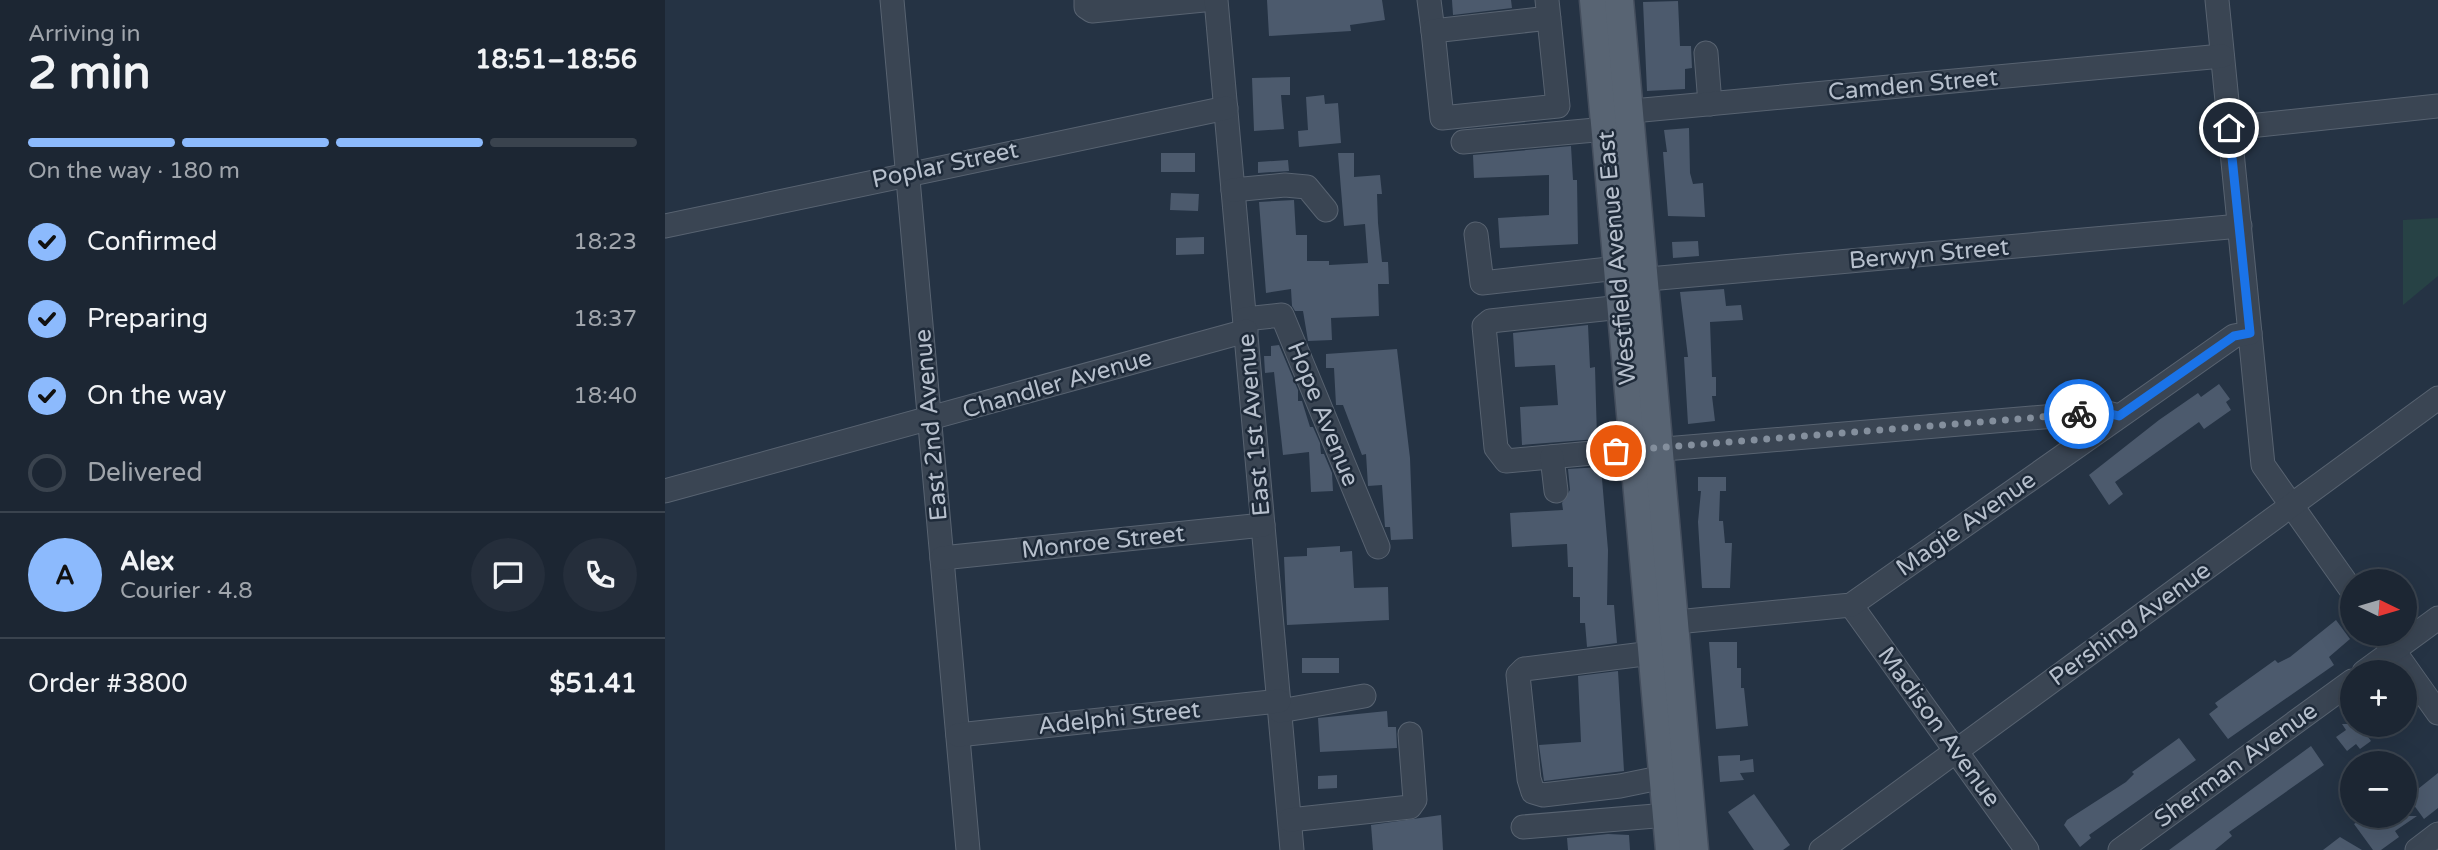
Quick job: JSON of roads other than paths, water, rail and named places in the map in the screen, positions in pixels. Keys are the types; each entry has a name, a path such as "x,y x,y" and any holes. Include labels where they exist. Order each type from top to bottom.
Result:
{"main road":[{"name":"Westfield Avenue East","path":"1594,0 1613,118 1626,284 1662,623 1675,775 1667,816 1670,850"},
{"name":"Westfield Avenue East","path":"1613,118 1619,0"},
{"name":"Westfield Avenue East","path":"1662,623 1652,653 1675,775 1694,850"}],"street":[{"name":"East 2nd Avenue","path":"892,0 968,850"},
{"path":"1086,0 1086,7 1098,10 1204,0"},
{"name":"East 1st Avenue","path":"1216,0 1292,850"},
{"path":"1429,0 1443,118 1558,106 1548,9 1433,31"},
{"path":"2217,0 2263,466 2340,574"},
{"path":"1706,52 1710,104"},
{"name":"Camden Street","path":"1464,142 1710,104 2222,56"},
{"path":"2229,128 2438,106"},
{"name":"Poplar Street","path":"665,226 1226,108"},
{"path":"1233,190 1285,185 1307,187 1326,210"},
{"name":"Berwyn Street","path":"1626,284 2240,226"},
{"path":"1476,234 1482,283 1626,284"},
{"path":"1626,284 1584,312 1490,321 1484,326 1497,453 1506,461 2103,412 2119,416"},
{"name":"Hope Avenue","path":"1246,325 1282,314 1378,547"},
{"name":"Chandler Avenue","path":"665,491 930,419 1246,325"},
{"name":"Magie Avenue","path":"1662,623 1851,605 2234,336 2250,333"},
{"name":"Pershing Avenue","path":"1821,850 2438,398"},
{"path":"1552,457 1556,491"},
{"name":"Monroe Street","path":"942,558 1263,525"},
{"name":"Madison Avenue","path":"1851,605 2027,850"},
{"path":"2417,628 2438,618"},
{"path":"2374,660 2385,646"},
{"path":"2391,646 2438,713"},
{"path":"1652,653 1524,669 1518,675 1529,779 1533,792 1543,795 1620,786 1675,775"},
{"name":"Sherman Avenue","path":"2120,850 2340,690"},
{"name":"Adelphi Street","path":"958,735 1364,696"},
{"path":"1290,820 1410,807 1415,800 1410,734"},
{"path":"1523,827 1667,816"},
{"path":"2417,850 2438,834"}]}
